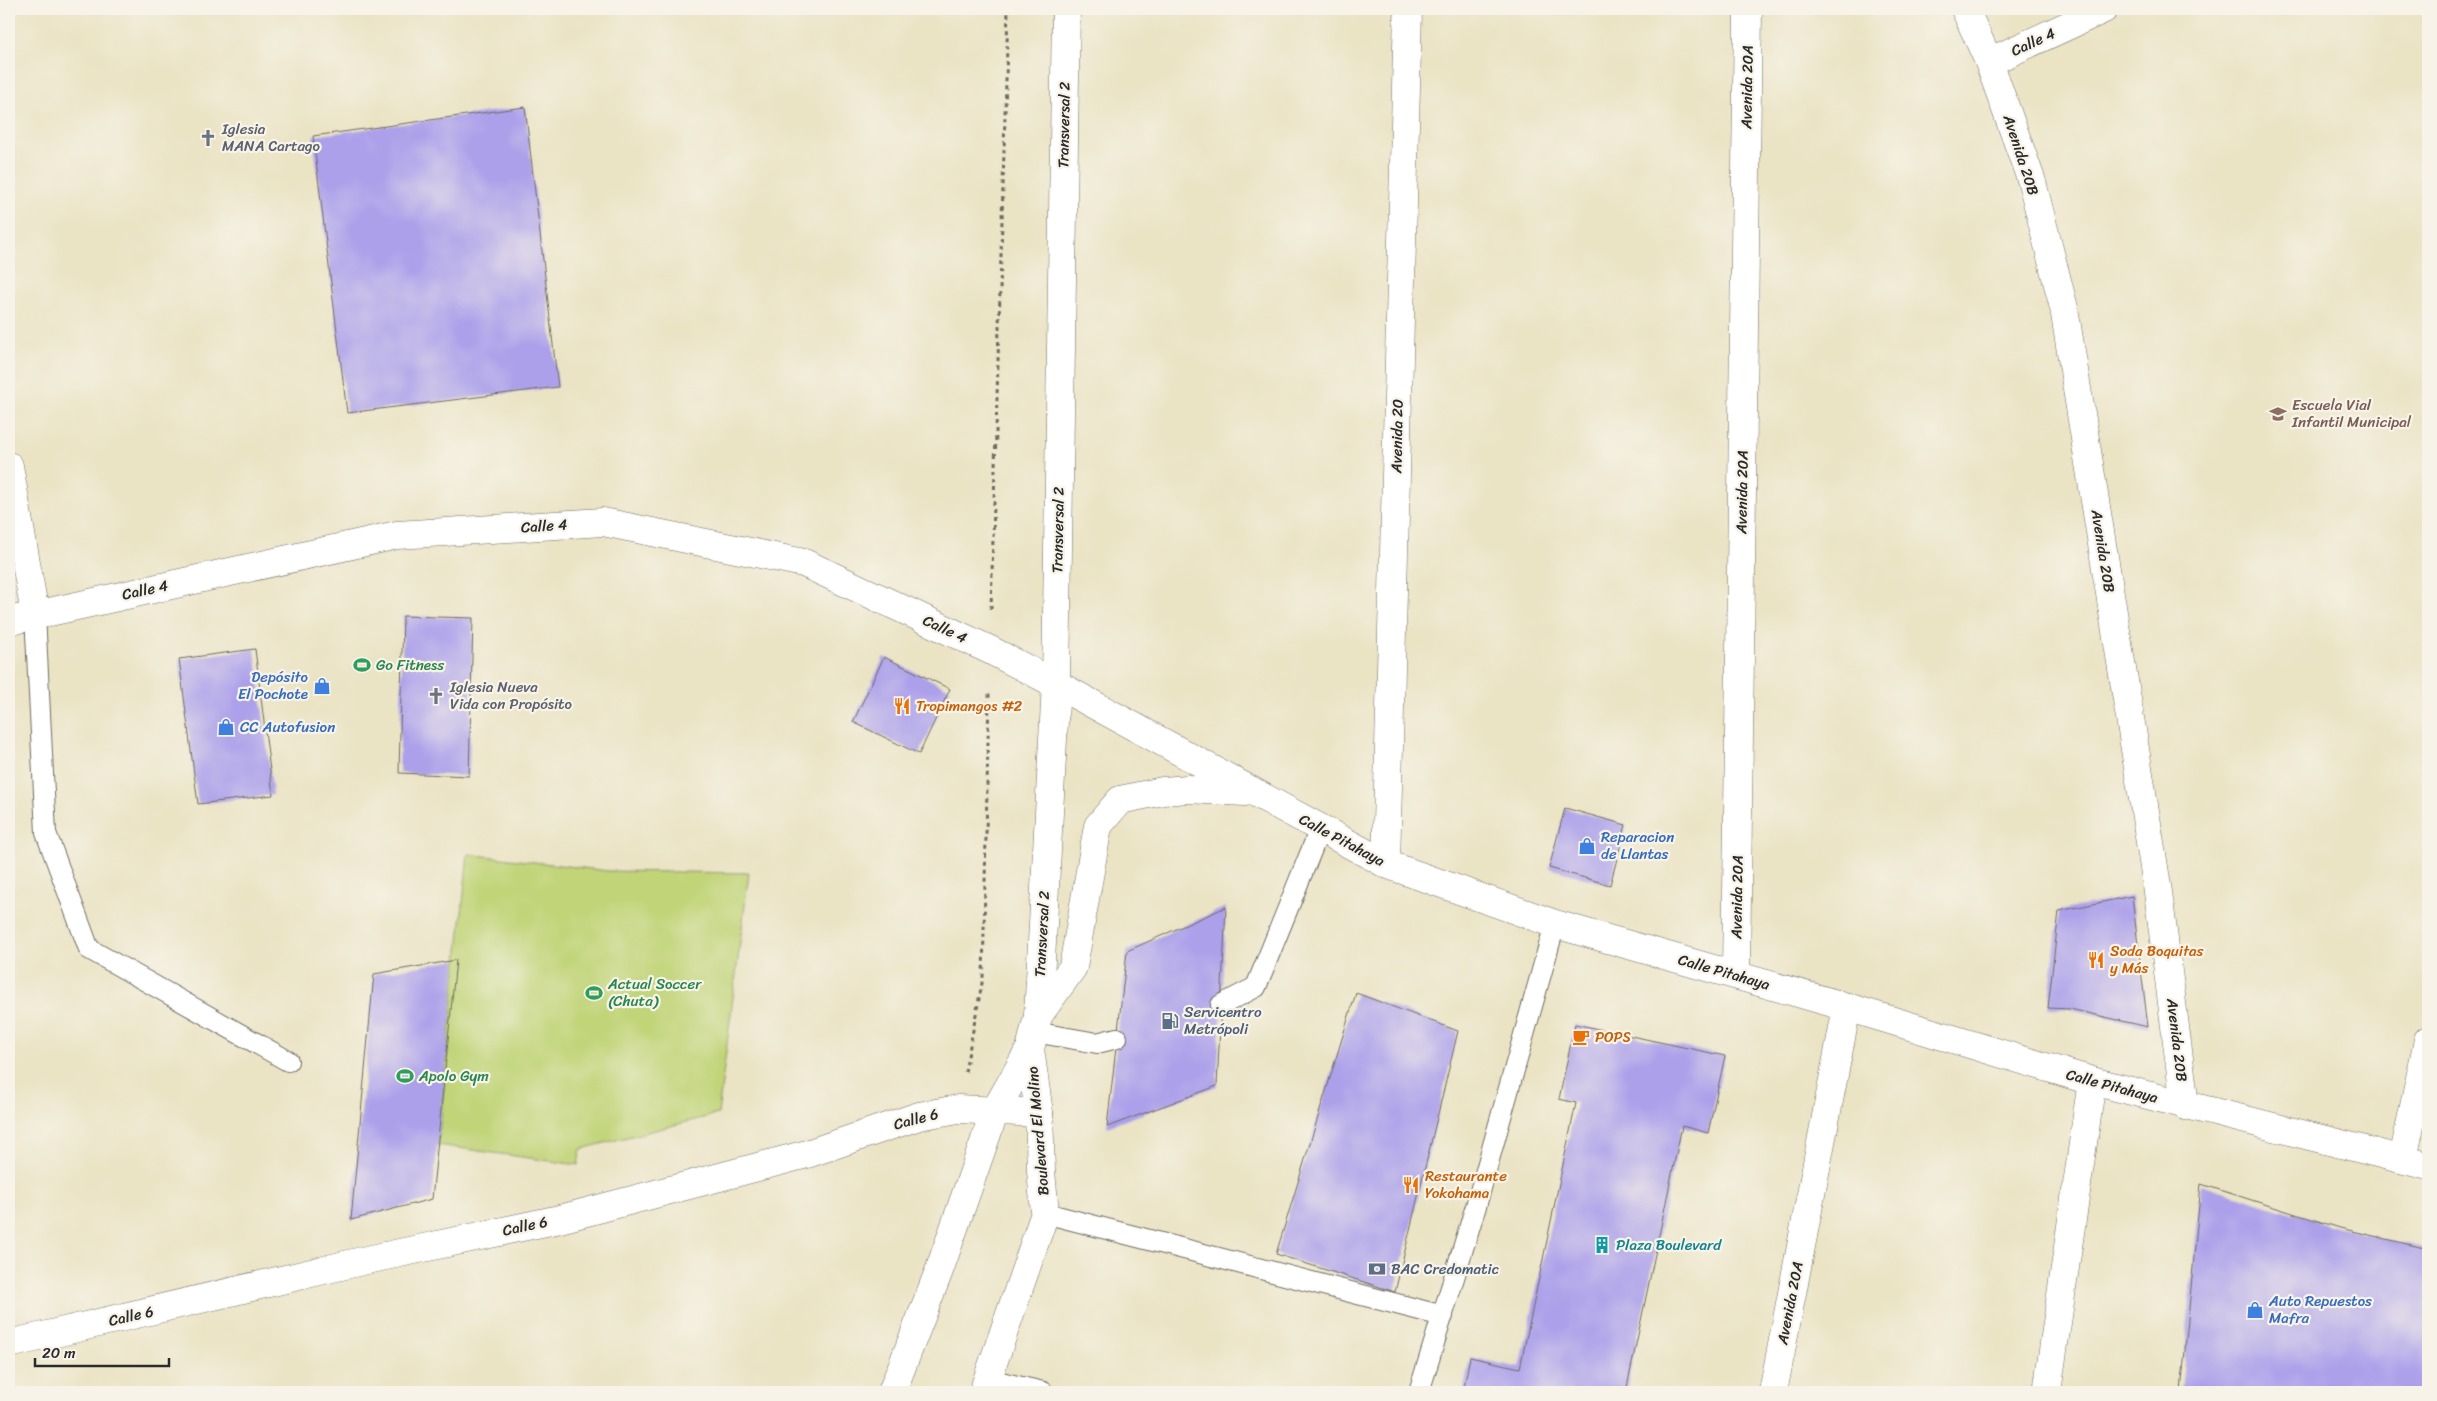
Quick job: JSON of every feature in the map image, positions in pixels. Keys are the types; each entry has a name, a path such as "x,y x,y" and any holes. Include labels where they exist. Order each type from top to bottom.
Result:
{"street":[{"name":"Transversal 2","path":"1034,1032 1056,684 1066,9"},
{"name":"Avenida 20","path":"1386,864 1408,9"},
{"name":"Avenida 20A","path":"1736,975 1748,9"},
{"name":"Avenida 20B","path":"1966,9 1989,62 2032,182 2064,308 2158,892 2185,1106"},
{"name":"Calle 4","path":"1989,62 2104,9"},
{"path":"9,466 35,614"},
{"name":"Calle 4","path":"9,621 397,535 603,522 804,562 990,650 1056,684"},
{"name":"Calle Pitahaya","path":"1056,684 1386,864 1555,924 1847,1007 2092,1082 2416,1163"},
{"path":"1034,1032 1073,967 1098,826 1120,800 1163,791 1179,790 1251,792"},
{"name":"Avenida 20A","path":"1772,1392 1847,1007"},
{"name":"Boulevard El Molino","path":"892,1392 939,1271 995,1111 1034,1032"},
{"name":"Boulevard El Molino","path":"985,1386 1045,1213 1034,1032"},
{"path":"2416,1163 2428,1040"},
{"path":"2047,1392 2092,1082"},
{"name":"Calle 6","path":"9,1344 362,1261 560,1219 798,1156 919,1116 958,1109 1039,1113"}],"lane":[{"path":"35,614 46,833 89,948 288,1061"},
{"path":"1221,1005 1256,987 1320,829"},
{"path":"1419,1392 1443,1316 1555,924"},
{"path":"1034,1032 1097,1043 1117,1038"},
{"path":"1045,1213 1443,1316"},
{"path":"985,1386 1043,1392"}],"path":[{"path":"958,1109 983,978 1008,9"}],"green space":[{"name":"Actual Soccer (Chuta)","path":"468,854 608,871 749,873 718,1114 581,1149 578,1165 438,1145"}],"building":[{"path":"525,107 558,387 347,413 313,136"},
{"name":"Iglesia Nueva Vida con Propósito","path":"403,616 473,618 469,776 399,773"},
{"name":"CC Autofusion","path":"255,649 273,795 198,804 179,659"},
{"name":"Tropimangos #2","path":"884,657 950,689 919,754 853,722"},
{"name":"Reparacion de Llantas","path":"1565,808 1626,825 1610,885 1549,868"},
{"name":"Soda Boquitas y Más","path":"2132,896 2148,1027 2070,1009 2048,1008 2059,911"},
{"name":"Servicentro Metrópoli","path":"1226,907 1217,1086 1107,1127 1127,951"},
{"name":"Apolo Gym","path":"456,960 432,1199 351,1220 374,974"},
{"path":"1356,993 1458,1031 1395,1292 1276,1254"},
{"name":"Plaza Boulevard","path":"1575,1024 1725,1056 1708,1133 1682,1126 1626,1392 1463,1392 1470,1357 1520,1368 1576,1103 1559,1099"},
{"path":"2201,1184 2340,1228 2428,1249 2428,1392 2181,1392"}],"place":[{"name":"Iglesia MANA Cartago","path":"208,138"},
{"name":"Escuela Vial Infantil Municipal","path":"2278,414"},
{"name":"Go Fitness","path":"362,665"},
{"name":"Depósito El Pochote","path":"322,686"},
{"name":"Iglesia Nueva Vida con Propósito","path":"436,696"},
{"name":"Tropimangos #2","path":"902,706"},
{"name":"CC Autofusion","path":"226,727"},
{"name":"Reparacion de Llantas","path":"1587,846"},
{"name":"Soda Boquitas y Más","path":"2096,960"},
{"name":"Actual Soccer (Chuta)","path":"594,993"},
{"name":"Servicentro Metrópoli","path":"1170,1021"},
{"name":"POPS","path":"1581,1037"},
{"name":"Apolo Gym","path":"405,1076"},
{"name":"Restaurante Yokohama","path":"1411,1185"},
{"name":"Plaza Boulevard","path":"1602,1245"},
{"name":"BAC Credomatic","path":"1377,1269"},
{"name":"Auto Repuestos Mafra","path":"2255,1310"}]}
